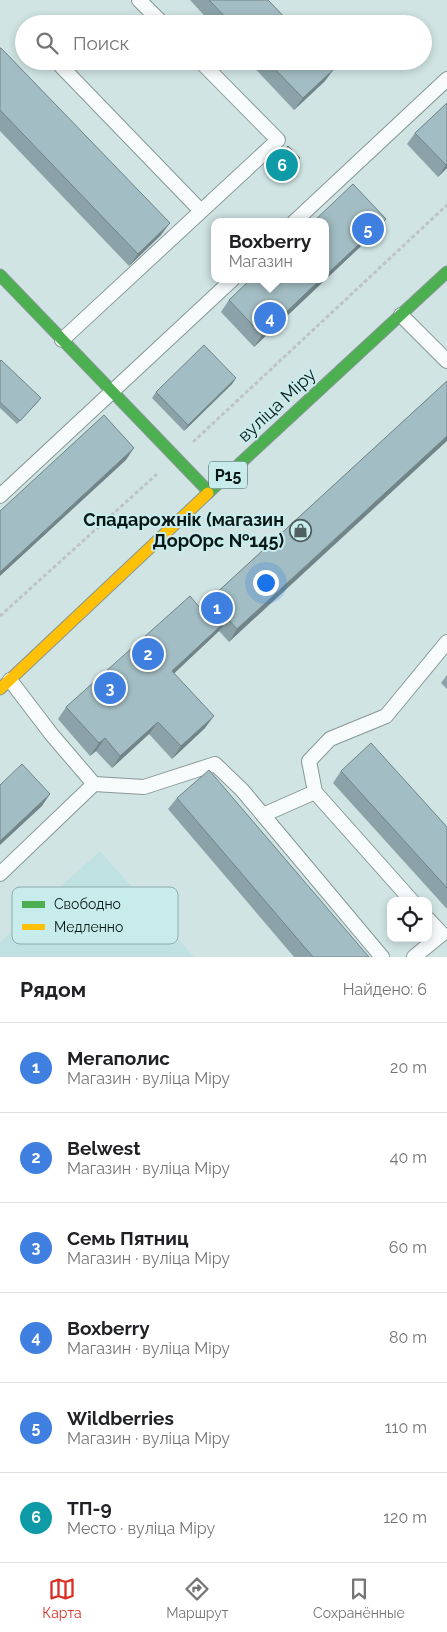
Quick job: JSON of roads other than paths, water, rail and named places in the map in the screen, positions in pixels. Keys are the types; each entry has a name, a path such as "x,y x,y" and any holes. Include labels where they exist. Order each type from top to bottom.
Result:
{"main road":[{"name":"вуліца Міру","path":"5,685 209,492 447,272"},
{"path":"0,275 209,492"}],"lane":[{"path":"139,0 154,15"},
{"path":"65,70 201,211"},
{"path":"62,340 278,140 209,70"},
{"path":"298,218 447,79"},
{"path":"0,496 229,283"},
{"path":"401,314 447,362"},
{"path":"408,897 315,792 308,761 330,739 386,716 447,642"},
{"path":"5,685 52,735 94,784 144,788 215,764 242,790 382,957"},
{"path":"0,874 94,784"},
{"path":"263,815 315,792"},
{"path":"414,957 442,934 432,923"}],"place":[{"name":"ТП-9","path":"282,165"},
{"name":"Wildberries","path":"368,229"},
{"name":"Boxberry","path":"270,318"},
{"name":"Спадарожнік (магазин ДорОрс №145)","path":"300,530"},
{"name":"Мегаполис","path":"217,608"},
{"name":"Belwest","path":"148,654"},
{"name":"Семь Пятниц","path":"110,688"}]}
